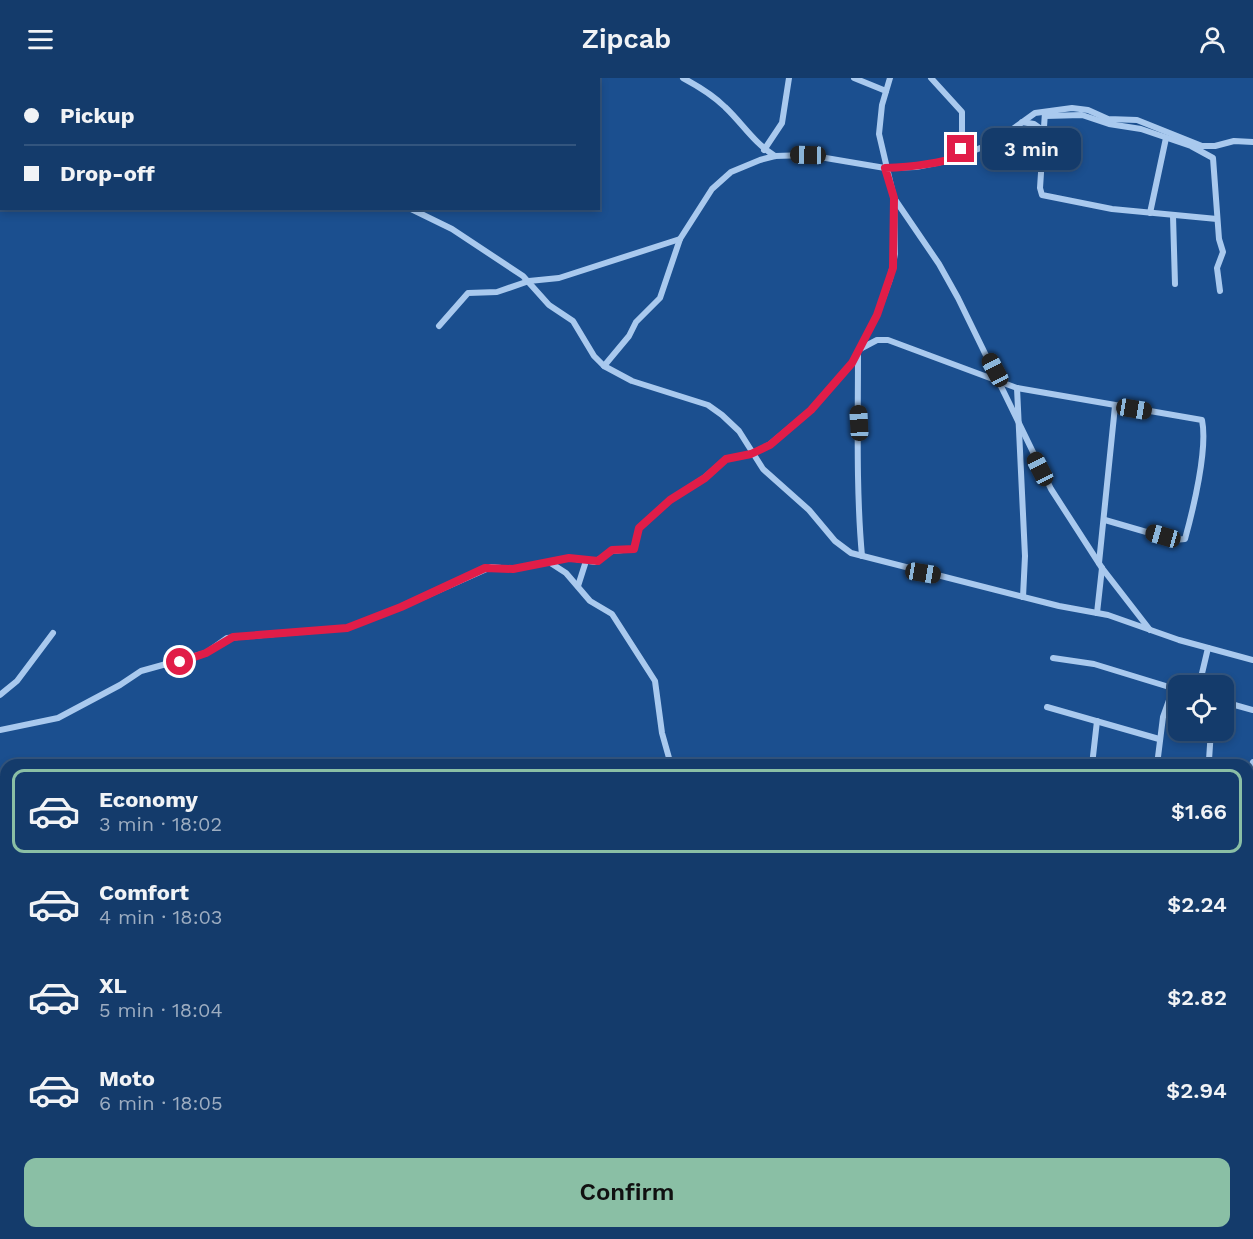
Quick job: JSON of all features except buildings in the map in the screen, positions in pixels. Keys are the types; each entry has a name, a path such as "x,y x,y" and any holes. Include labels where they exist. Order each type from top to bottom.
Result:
{"street":[{"path":"682,78 705,90 725,106 753,140 775,156"},
{"path":"764,150 782,123 789,78"},
{"path":"854,78 886,91"},
{"path":"0,730 58,718 120,686 141,671 206,653 227,638 347,628 401,607 485,568 513,569 569,558 598,561 612,550 634,549 639,528 670,500 705,478 726,459 751,454 770,445 811,410 859,351 877,315 893,268 894,198 885,168 879,134 890,78"},
{"path":"931,78 962,112 962,156"},
{"path":"604,366 629,336 636,322 660,298 680,239 717,182 731,172 775,156 821,156 885,168 916,167 962,156 995,142 1030,115 1081,108 1108,120 1137,120 1208,147 1234,141 1253,142"},
{"path":"1045,113 1040,188 1042,195 1112,210 1217,219"},
{"path":"1045,113 1088,116 1109,124 1141,129 1213,158 1217,219 1223,252 1217,268 1220,291"},
{"path":"1022,122 1034,124 1044,131"},
{"path":"1150,213 1166,138"},
{"path":"894,198 939,264 1000,382 1051,489 1100,566 1150,631"},
{"path":"413,210 452,229 529,281 549,305 573,321 594,356 604,366 632,381 708,405 734,425 751,454 786,491 809,510 835,540 851,553 1023,597 1097,613 1150,631 1253,660"},
{"path":"1173,216 1175,284"},
{"path":"439,326 468,294 497,292 529,281 559,278 680,239"},
{"path":"859,351 877,340 888,340 1017,388 1202,420 1202,445 1185,539 1174,540 1105,520"},
{"path":"859,351 860,450 857,477 861,504 858,530 862,556"},
{"path":"1017,388 1025,556 1023,597"},
{"path":"1097,613 1115,406"},
{"path":"578,586 586,561"},
{"path":"548,562 562,570 591,601 612,614 655,681 662,733 669,759"},
{"path":"0,695 17,681 53,633"},
{"path":"1202,675 1208,648"},
{"path":"1053,658 1094,664 1168,687"},
{"path":"1234,705 1253,710"},
{"path":"1157,759 1163,717 1168,706"},
{"path":"1047,707 1159,739"},
{"path":"1093,759 1097,721"},
{"path":"1209,759 1210,741"}],"route":[{"path":"180,662 211,651 227,638 354,626 485,568 513,569 569,558 598,561 612,550 634,549 639,528 670,500 690,485 705,478 726,459 734,455 751,454 770,445 788,427 811,410 852,363 877,315 893,268 894,198 885,168 916,167 951,160 962,156 961,149"}]}
